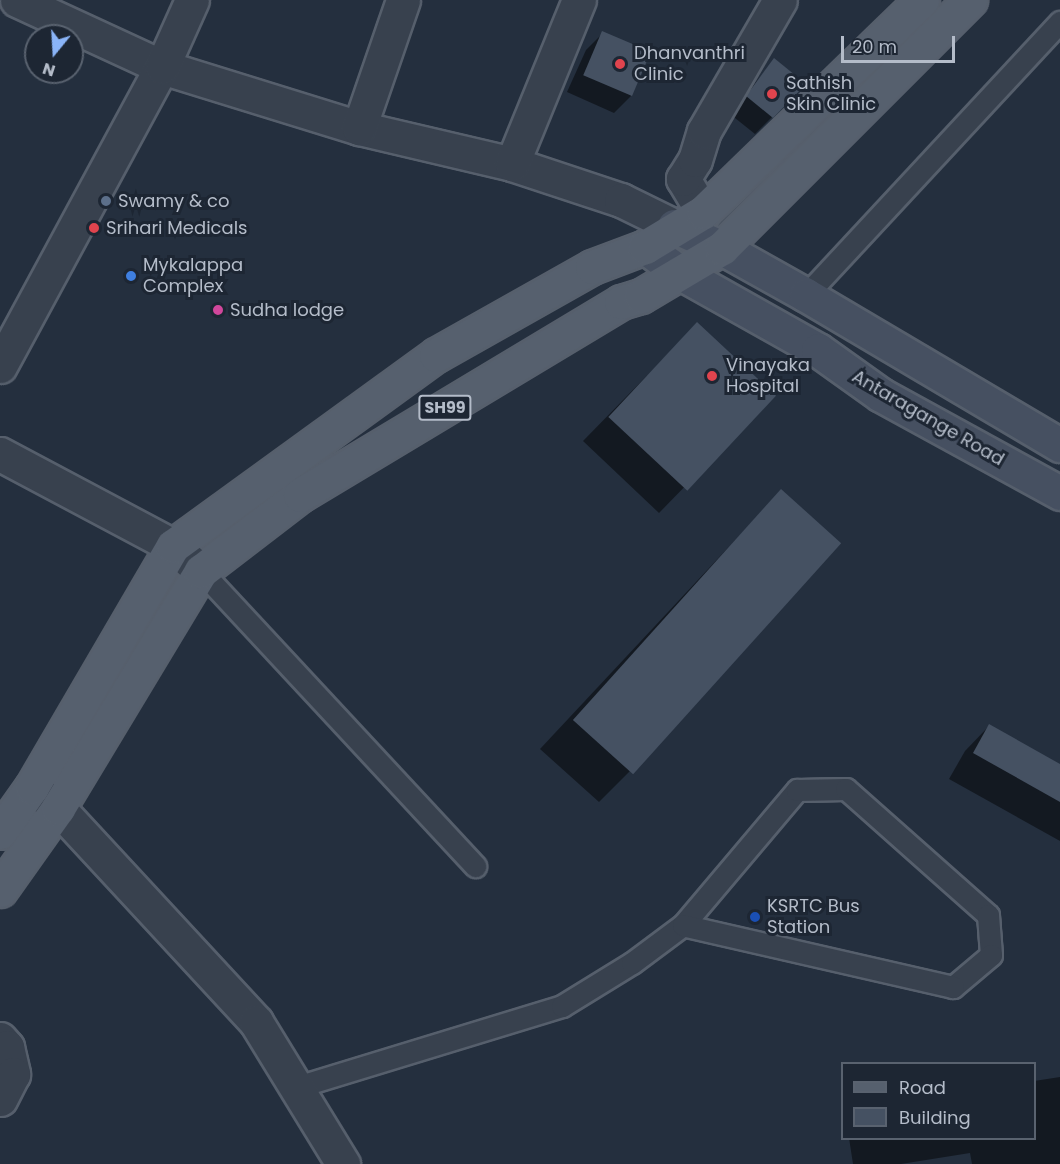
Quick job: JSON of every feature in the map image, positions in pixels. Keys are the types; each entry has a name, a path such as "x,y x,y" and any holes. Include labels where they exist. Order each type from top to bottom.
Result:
{"main road":[{"name":"SH99","path":"0,832 32,787 173,546 436,355 592,267 645,247 688,219 922,0"},
{"name":"SH99","path":"0,890 58,808 201,571 300,495 621,302 641,296 722,248 970,0"}],"street":[{"path":"17,0 162,67 359,128 512,164 621,200 688,219 722,248 1060,445"},
{"path":"0,366 162,67 192,0"},
{"path":"359,128 403,0"},
{"path":"512,164 579,0"},
{"path":"688,219 683,179 695,160 704,131 780,0"},
{"path":"621,200 645,247"},
{"name":"Antaragange Road","path":"645,247 679,272 818,350 881,395 1060,494"},
{"path":"0,454 173,546 201,571"},
{"path":"32,787 58,808 256,1022 343,1164"},
{"path":"0,1039 8,1047 13,1074 0,1099"}],"lane":[{"path":"806,295 1060,22"},
{"path":"201,571 475,866"},
{"path":"297,1087 562,1006 633,963 683,925 797,790 846,789 988,915 991,956 953,987 683,925"}],"building":[{"path":"602,31 651,52 632,96 583,75"},
{"path":"774,58 806,84 773,118 746,96"},
{"path":"697,322 776,396 687,491 608,417"},
{"path":"781,489 841,543 633,774 573,720"},
{"path":"989,724 1060,764 1060,802 973,753"}],"place":[{"name":"Dhanvanthri Clinic","path":"620,64"},
{"name":"Sathish Skin Clinic","path":"772,94"},
{"name":"Swamy & co","path":"106,201"},
{"name":"Srihari Medicals","path":"94,228"},
{"name":"Mykalappa Complex","path":"131,276"},
{"name":"Sudha lodge","path":"218,310"},
{"name":"Vinayaka Hospital","path":"712,376"},
{"name":"KSRTC Bus Station","path":"755,917"}]}
